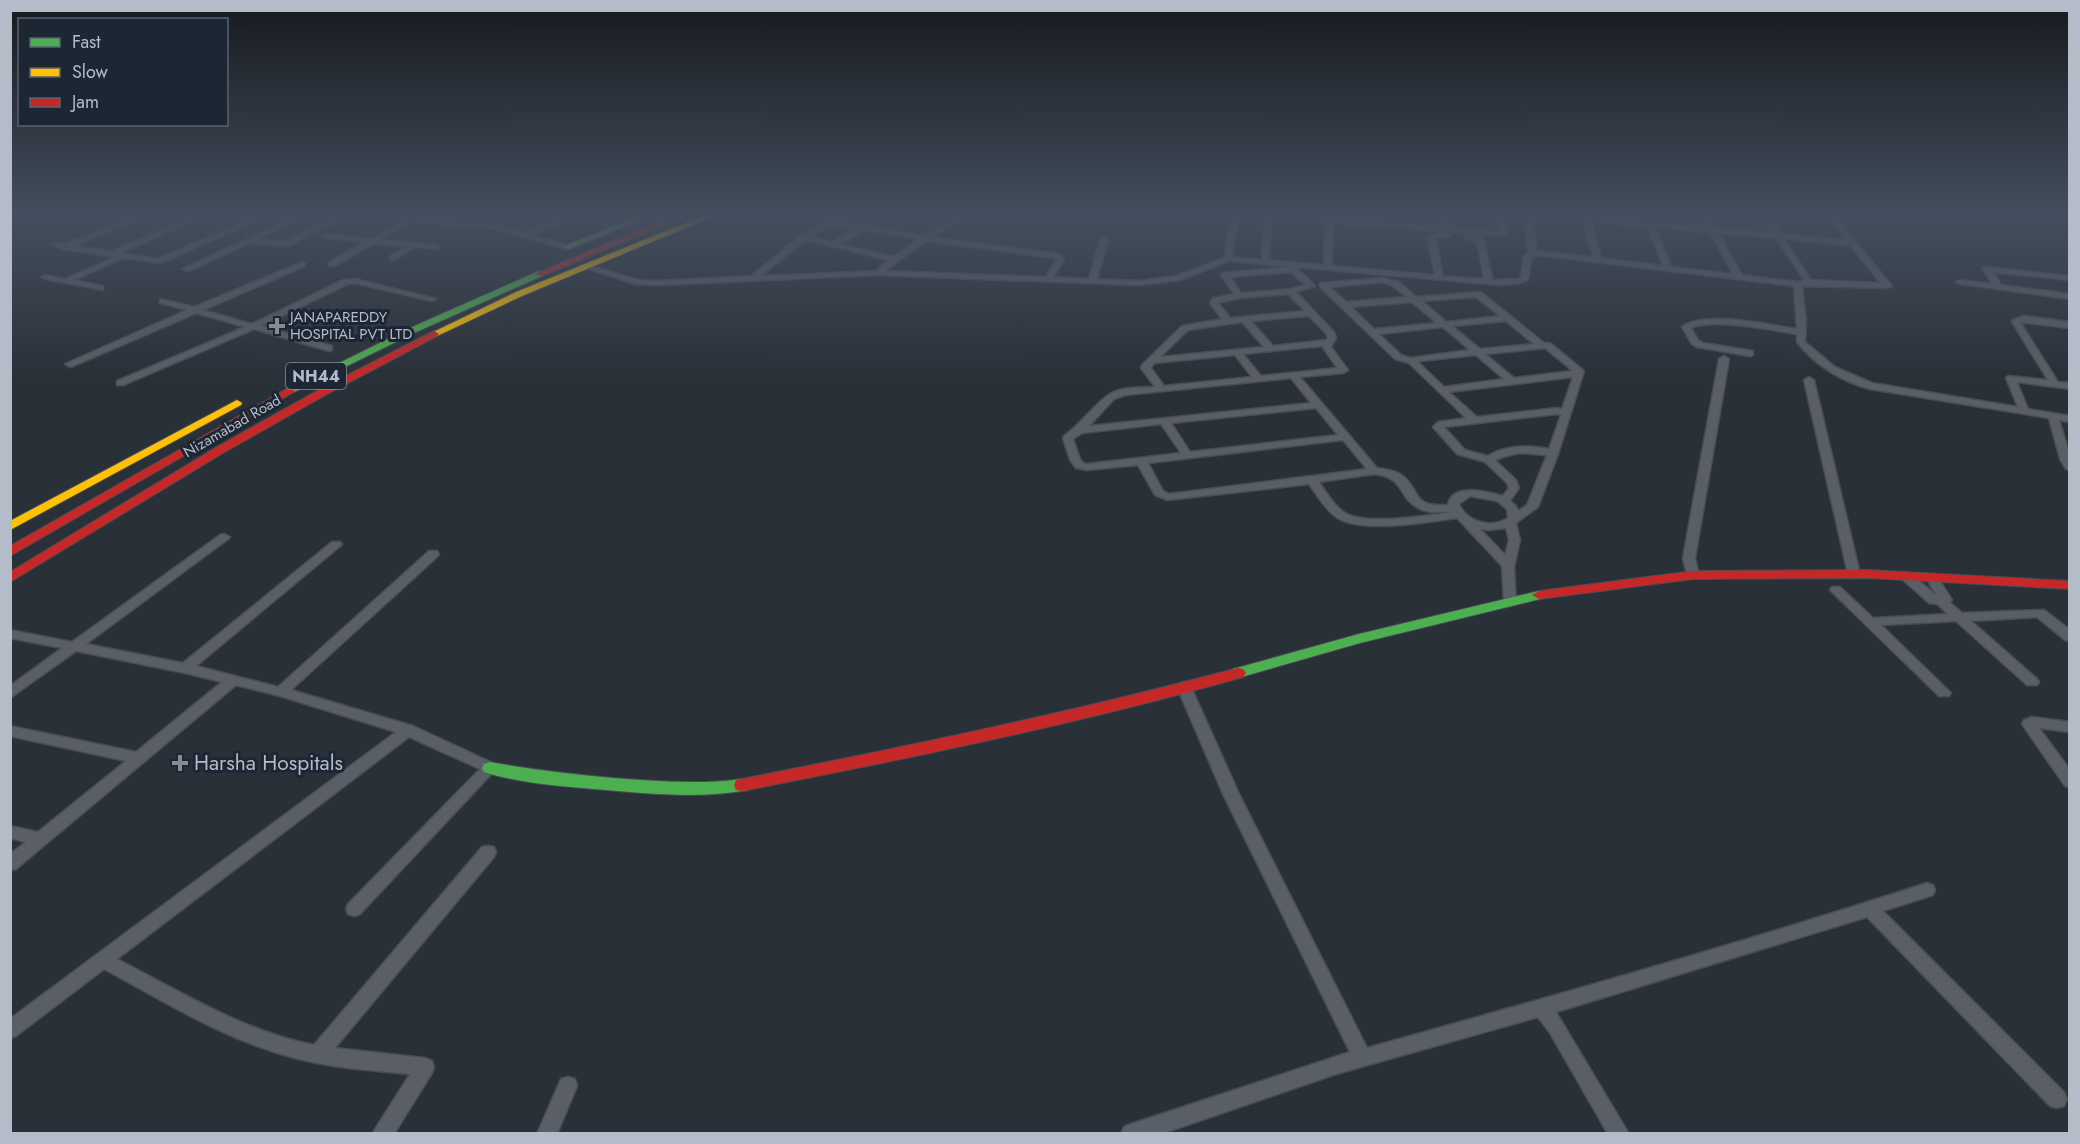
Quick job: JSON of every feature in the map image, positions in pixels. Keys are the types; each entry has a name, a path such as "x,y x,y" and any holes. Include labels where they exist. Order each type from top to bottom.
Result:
{"main road":[{"name":"Nizamabad Road","path":"10,526 250,396 522,270"},
{"name":"Nizamabad Road","path":"10,552 274,398 413,330 551,270"},
{"name":"Nizamabad Road","path":"10,578 89,527 363,371 459,322 579,270"},
{"path":"490,768 534,778 715,790 954,743 1117,706 1359,639 1532,596 1693,575 1854,574 2070,585"}],"street":[{"path":"66,281 91,270"},
{"path":"70,364 287,270"},
{"path":"599,270 638,282 752,280 878,273 1138,283 1165,281 1195,270"},
{"path":"752,280 763,270"},
{"path":"1048,278 1053,270"},
{"path":"1092,280 1095,270"},
{"path":"1239,296 1225,275 1277,270"},
{"path":"1294,270 1311,286"},
{"path":"1308,270 1398,357 1412,361 1474,420"},
{"path":"1338,270 1513,282 1525,278 1526,270"},
{"path":"1438,270 1440,278"},
{"path":"1486,270 1489,282"},
{"path":"1691,270 1798,284 1809,282 1888,286 1876,270"},
{"path":"1735,270 1739,277"},
{"path":"1801,270 1809,282"},
{"path":"1988,270 1998,287"},
{"path":"2030,270 2070,278"},
{"path":"2049,270 2052,275"},
{"path":"45,277 100,288"},
{"path":"120,383 252,327 350,281 432,299"},
{"path":"1228,321 1214,303 1216,300 1290,291 1311,286 1387,281 1396,284 1512,381"},
{"path":"1960,282 2069,297"},
{"path":"1798,284 1801,342 1810,353 1852,381 1870,386 2070,419"},
{"path":"1151,361 1327,343 1332,338 1330,332 1290,291"},
{"path":"1346,305 1478,294 1541,345"},
{"path":"163,301 329,348"},
{"path":"1161,389 1146,368 1185,328 1228,321 1311,313"},
{"path":"1372,332 1509,318"},
{"path":"2055,384 2016,322 2024,319 2070,326"},
{"path":"1245,320 1271,349"},
{"path":"1750,353 1700,345 1695,342 1686,327 1696,324 1740,324 1801,332"},
{"path":"1327,343 1326,346 1342,366 1342,370 1117,394 1068,438 1075,460 1080,466 1345,437"},
{"path":"1140,461 1159,493 1167,497 1374,471 1394,473 1399,476 1422,505 1459,514 1484,526 1512,521 1533,507 1579,373 1577,368 1552,348 1541,345 1412,361"},
{"path":"1237,352 1259,380"},
{"path":"1693,575 1689,558 1724,359"},
{"path":"1441,390 1579,373"},
{"path":"1294,376 1374,471"},
{"path":"2024,411 2011,378 2070,386"},
{"path":"1809,380 1854,574"},
{"path":"1078,430 1318,405"},
{"path":"1504,501 1514,488 1512,482 1490,460 1461,452 1438,429 1442,424 1554,410 1566,413"},
{"path":"2053,416 2068,462"},
{"path":"1164,421 1187,455"},
{"path":"1490,460 1494,456 1507,452 1542,450 1553,454"},
{"path":"1312,480 1341,516 1349,519 1403,521 1459,514"},
{"path":"1508,565 1459,514 1453,503 1456,498 1470,493 1490,495 1504,501 1512,508 1516,545 1508,565 1510,602"},
{"path":"10,693 224,537"},
{"path":"185,668 336,544"},
{"path":"281,692 432,554"},
{"path":"1906,576 1933,600 1946,600 1932,578"},
{"path":"1836,590 1944,693"},
{"path":"1940,600 2032,682"},
{"path":"1869,622 2040,613 2070,637"},
{"path":"10,634 185,668 281,692 408,730 490,768 354,909"},
{"path":"10,864 232,681"},
{"path":"1184,687 1231,794 1362,1058"},
{"path":"2070,727 2032,722 2029,724 2070,782"},
{"path":"10,1030 408,730"},
{"path":"10,731 139,758"},
{"path":"10,832 41,839"},
{"path":"318,1053 488,852"},
{"path":"1131,1134 1362,1058 1542,1008 1927,891"},
{"path":"1870,909 2057,1099"},
{"path":"104,960 237,1029 277,1044 318,1053 425,1067 382,1134"},
{"path":"1542,1008 1556,1027 1619,1134"},
{"path":"547,1134 568,1086"}],"traffic: fast":[{"path":"290,390 413,330 539,274"},
{"path":"1238,673 1359,639 1539,595"},
{"path":"490,768 556,779 653,787 697,789 742,785"}],"traffic: slow":[{"path":"434,334 519,294 577,270"},
{"path":"10,526 237,403"}],"traffic: jam":[{"path":"539,274 548,270"},
{"path":"10,578 219,450 434,334"},
{"path":"10,552 290,390"},
{"path":"1539,595 1693,575 1868,574 2070,585"},
{"path":"742,785 955,743 1117,706 1238,673"}],"place":[{"name":"JANAPAREDDY HOSPITAL PVT LTD","path":"277,326"},
{"name":"Harsha Hospitals","path":"180,763"}]}
